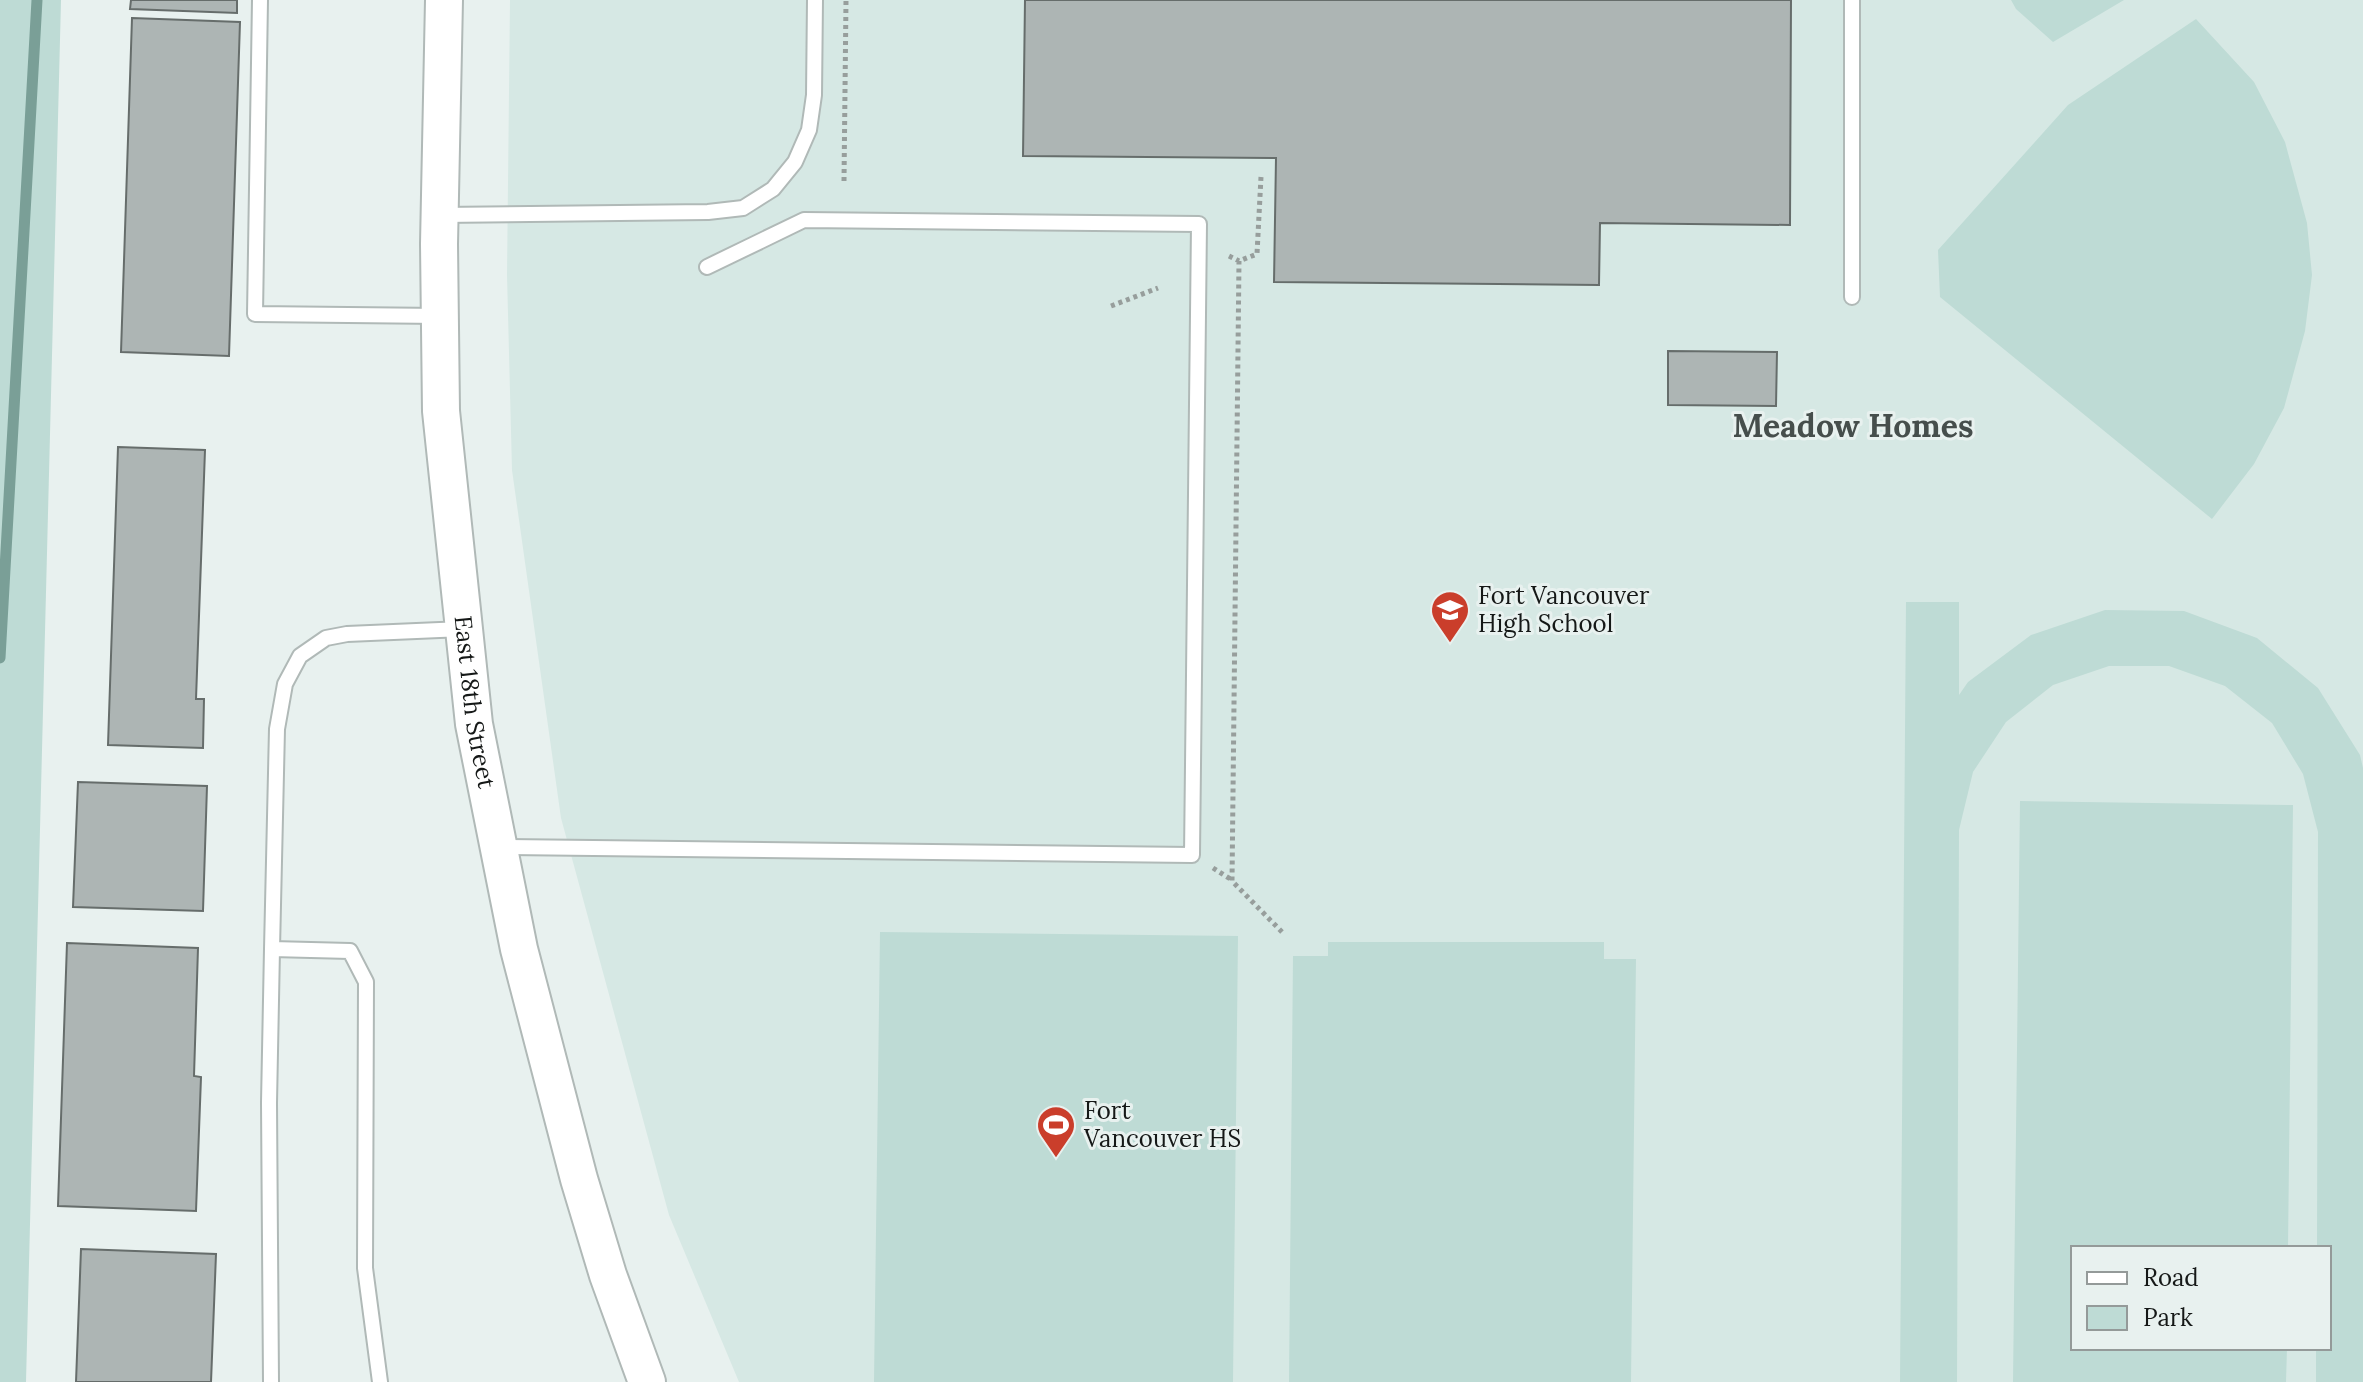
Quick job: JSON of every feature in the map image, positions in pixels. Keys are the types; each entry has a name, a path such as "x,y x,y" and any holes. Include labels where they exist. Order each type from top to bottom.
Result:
{"street":[{"name":"East 18th Street","path":"444,0 440,215 441,411 474,724 519,949 579,1179 608,1275 647,1382"}],"lane":[{"path":"260,0 255,314 441,316"},
{"path":"440,215 692,212 743,208 773,189 795,162 809,130 814,95 815,0"},
{"path":"1852,0 1852,297"},
{"path":"499,847 1192,855 1199,224 804,220 707,267"},
{"path":"271,1382 269,1103 272,949 277,729 285,684 300,656 326,638 347,634 465,629"},
{"path":"272,949 350,951 366,982 365,1268 380,1382"}],"path":[{"path":"844,181 846,0"},
{"path":"1229,256 1239,261 1257,254 1261,177"},
{"path":"1239,261 1232,881 1282,932"},
{"path":"1111,306 1158,288"}],"shaded area":[{"name":"Fort Vancouver High School","path":"510,0 2363,0 2363,1382 739,1382 669,1215 561,818 512,470 507,275"}],"green space":[{"path":"0,0 61,0 26,1382 0,1382"},
{"path":"2011,0 2124,0 2053,42 2016,9"},
{"path":"2196,19 2254,82 2285,142 2307,223 2312,275 2305,331 2284,408 2254,464 2212,519 1940,297 1938,250 2068,105"},
{"path":"1906,602 1959,602 1959,695 1968,682 2031,635 2105,610 2184,611 2257,638 2318,688 2360,755 2363,768 2363,1382 2316,1382 2316,1350 2331,1350 2331,1246 2317,1246 2318,832 2303,774 2272,723 2225,686 2169,666 2109,666 2053,685 2006,722 1973,772 1959,830 1957,1382 1900,1382"},
{"path":"2020,801 2293,805 2288,1246 2071,1246 2071,1350 2287,1350 2286,1382 2013,1382"},
{"name":"Fort Vancouver HS","path":"880,932 1238,936 1233,1382 874,1382"},
{"name":"Fort Vancouver HS","path":"1328,942 1604,942 1604,959 1636,959 1631,1382 1289,1382 1293,956 1328,956"}],"building":[{"path":"131,0 237,0 237,13 130,9"},
{"path":"1025,0 1791,0 1790,225 1600,223 1599,285 1274,282 1276,158 1023,156"},
{"path":"132,18 240,22 229,356 121,352"},
{"path":"1668,351 1777,352 1776,406 1668,405"},
{"path":"118,447 205,450 196,699 204,699 203,748 108,745"},
{"path":"78,782 207,786 203,911 73,907"},
{"path":"67,943 198,948 194,1076 201,1077 196,1211 58,1206"},
{"path":"81,1249 216,1254 211,1382 76,1382"}],"waterway":[{"path":"0,658 37,0"}],"place":[{"name":"Fort Vancouver High School","path":"1450,644"},
{"name":"Fort Vancouver HS","path":"1056,1159"}],"district":[{"name":"Meadow Homes","path":"1853,426"}]}
